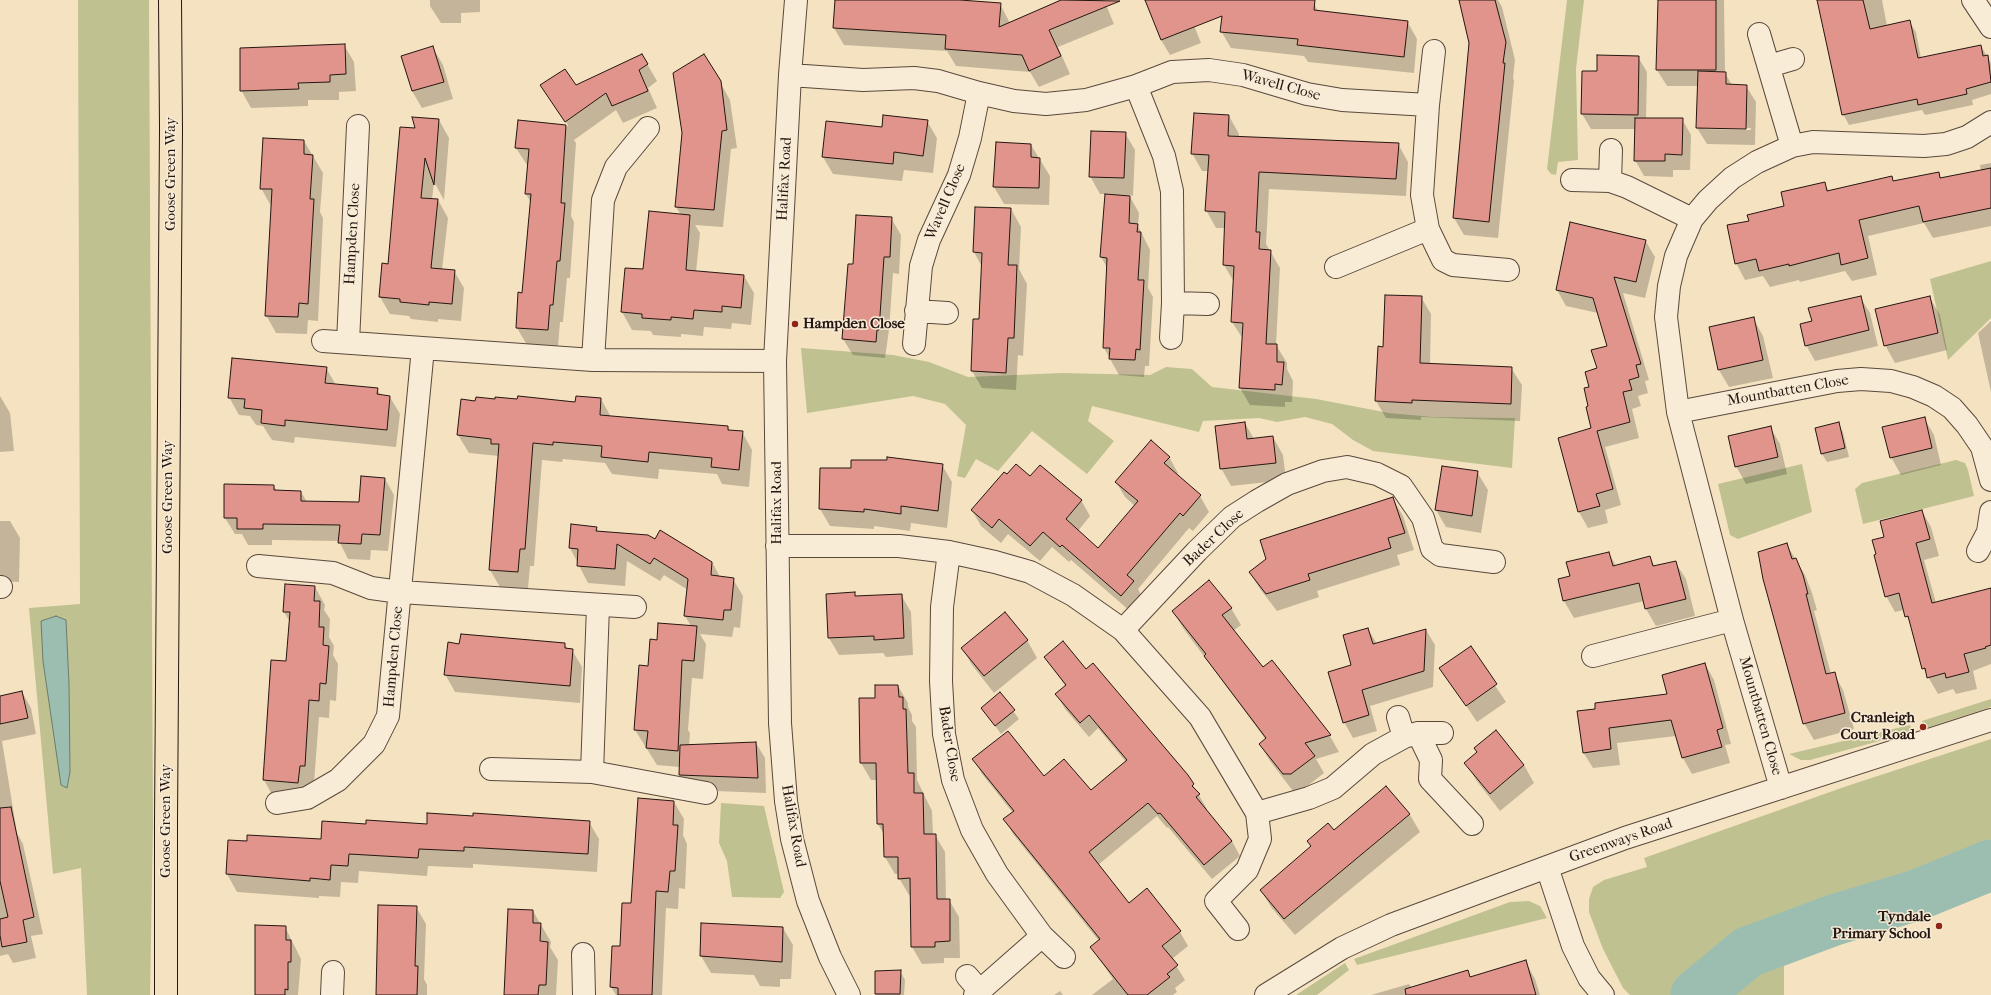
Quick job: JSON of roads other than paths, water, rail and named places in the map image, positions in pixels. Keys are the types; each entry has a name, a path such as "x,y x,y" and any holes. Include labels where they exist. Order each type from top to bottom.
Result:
{"main road":[{"name":"Goose Green Way","path":"166,995 171,129 170,0"}],"street":[{"name":"Halifax Road","path":"796,0 790,75 775,362 780,723 790,824 808,901 830,957 849,995"},
{"path":"1973,0 1991,27"},
{"path":"1759,34 1792,146"},
{"path":"1434,51 1428,105 1422,195 1428,230 1443,260 1453,265 1508,270"},
{"path":"1769,66 1793,59"},
{"name":"Wavell Close","path":"790,75 863,80 920,79 938,81 1014,101 1046,104 1086,100 1136,86 1172,72 1209,70 1243,75 1307,94 1342,100 1428,105"},
{"path":"1136,86 1164,156 1172,191 1173,303 1171,338"},
{"name":"Wavell Close","path":"914,344 921,266 929,240 959,175 970,138 979,93"},
{"name":"Mountbatten Close","path":"1781,788 1732,620 1678,412 1666,318 1669,286 1676,256 1692,219 1708,200 1732,178 1757,162 1792,146 1813,142 1924,146 1946,144 1967,137 1991,122"},
{"name":"Hampden Close","path":"348,342 358,126"},
{"path":"593,360 603,200 616,167 648,128"},
{"path":"1610,182 1611,150"},
{"path":"1572,180 1610,182 1627,187 1692,219"},
{"path":"1336,267 1428,230"},
{"path":"1173,303 1208,304"},
{"path":"916,311 947,313"},
{"path":"323,340 593,360 775,362"},
{"name":"Hampden Close","path":"277,803 307,798 338,780 374,744 388,716 423,348"},
{"name":"Mountbatten Close","path":"1678,412 1837,380 1861,379 1891,381 1914,387 1934,396 1952,408 1967,425 1982,447 1991,480"},
{"name":"Bader Close","path":"1123,630 1197,551 1232,517 1287,484 1324,471 1347,467 1377,474 1401,486 1423,518 1432,549 1440,555 1494,562"},
{"path":"1978,551 1990,525"},
{"path":"777,546 899,546 949,552 995,562 1030,572 1072,595 1123,630 1200,717 1257,813 1260,839 1247,870 1216,901 1238,929"},
{"name":"Bader Close","path":"949,552 942,607 940,681 944,734 953,780 972,830 997,874 1042,936 1064,957"},
{"name":"Hampden Close","path":"258,566 333,573 371,588 400,592 598,606 635,607"},
{"path":"592,772 598,606"},
{"path":"1593,656 1732,620"},
{"name":"Greenways Road","path":"1266,995 1342,948 1391,925 1625,838 1991,720"},
{"path":"1257,813 1309,798 1333,788 1373,754 1407,729 1442,733"},
{"path":"1407,729 1431,760 1430,779 1472,824"},
{"path":"491,768 592,772 706,793"},
{"path":"1547,867 1573,946 1590,978 1603,995"},
{"path":"974,987 1042,936"},
{"path":"583,954 584,995"},
{"path":"332,995 333,972"}],"waterway":[{"path":"1696,995 1748,952 1834,920 1917,895 1991,865"}],"place":[{"name":"Hampden Close","path":"795,324"},
{"name":"Cranleigh Court Road","path":"1923,727"},
{"name":"Tyndale Primary School","path":"1939,926"}]}
